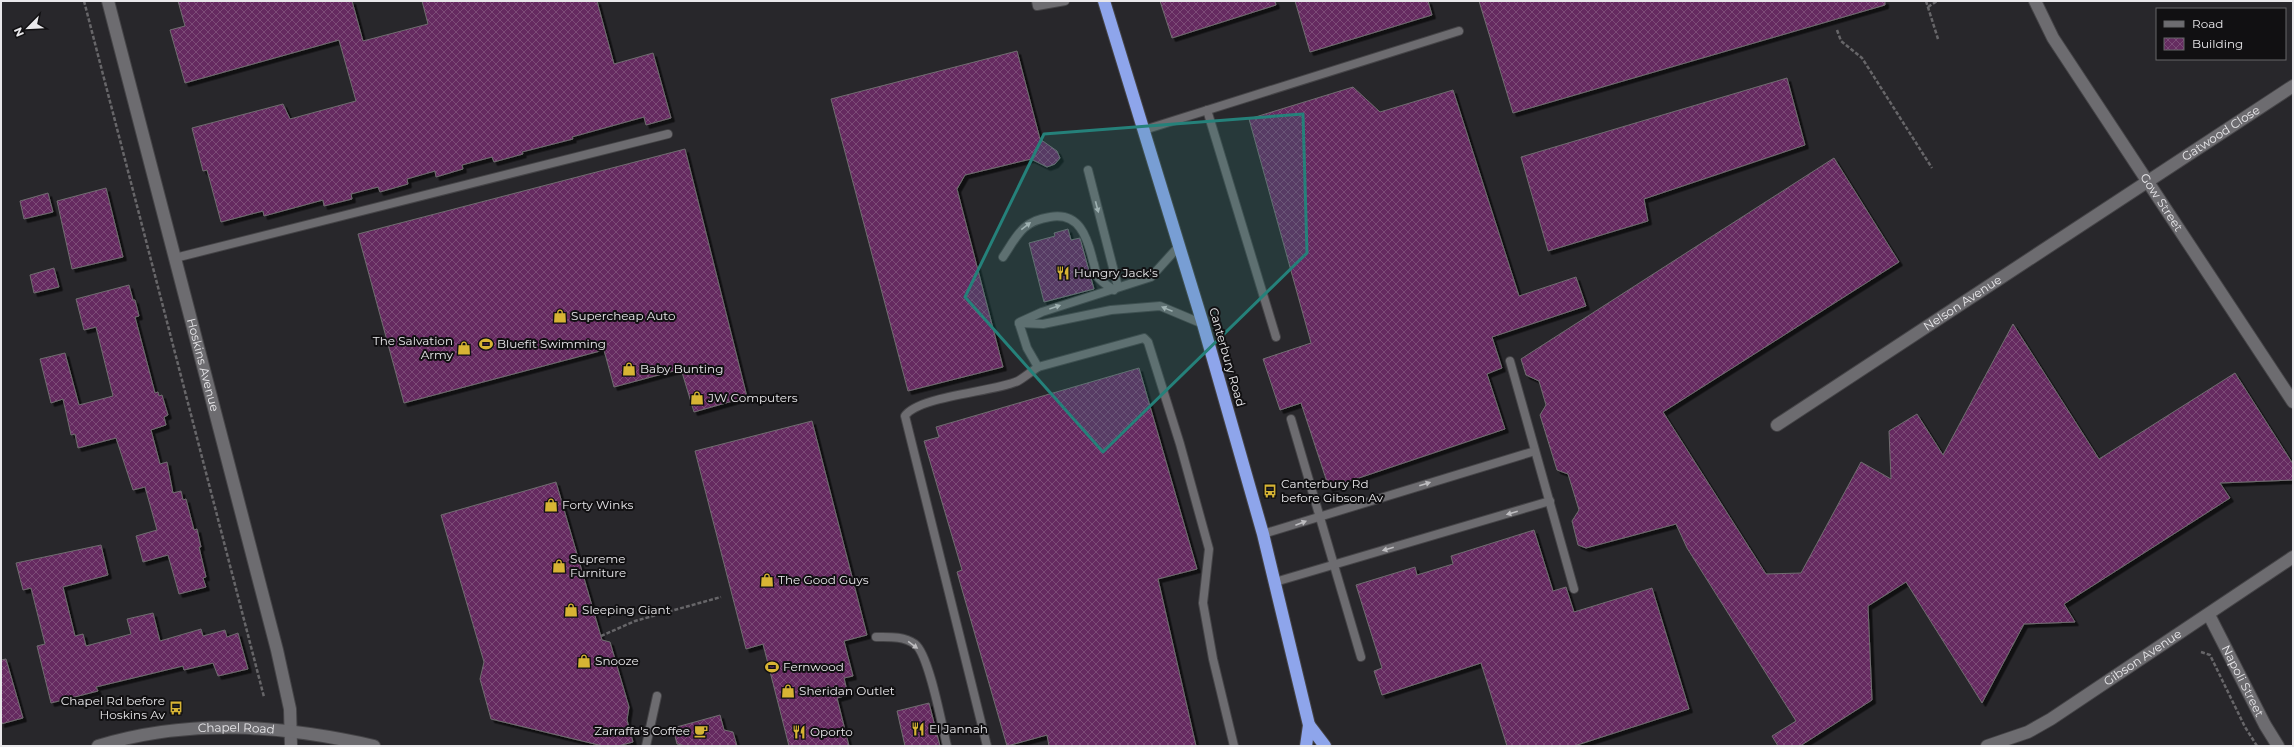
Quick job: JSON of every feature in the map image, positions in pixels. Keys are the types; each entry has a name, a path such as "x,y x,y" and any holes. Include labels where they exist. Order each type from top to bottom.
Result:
{"highway":[{"name":"Canterbury Road","path":"1104,1 1203,324 1263,534 1276,582 1309,725 1306,746"},
{"name":"Canterbury Road","path":"1309,725 1325,746"}],"street":[{"name":"Hoskins Avenue","path":"108,1 277,650 288,700 291,746"},
{"name":"Gow Street","path":"2035,1 2053,38 2293,402"},
{"name":"Gatwood Close","path":"2149,182 2293,86"},
{"name":"Nelson Avenue","path":"1776,425 2149,182"},
{"name":"Gibson Avenue","path":"1987,746 2028,732 2052,719 2209,615 2293,557"},
{"name":"Napoli Street","path":"2209,615 2265,725 2278,746"},
{"name":"Chapel Road","path":"98,746 140,735 192,727 241,726 290,730 374,746"}],"lane":[{"path":"1036,1 1037,6 1064,1"},
{"path":"1144,130 1458,31"},
{"path":"1208,110 1276,337"},
{"path":"175,258 668,134"},
{"path":"1088,170 1116,288"},
{"path":"1003,258 1022,228 1040,218 1063,216 1073,219 1079,226 1089,245 1096,274 1100,281 1116,288"},
{"path":"1019,322 1042,312 1151,277 1179,246"},
{"path":"1019,322 1043,324 1112,310 1160,306 1203,324"},
{"path":"1019,322 1027,348 1038,367"},
{"path":"987,746 905,416 908,410 924,404 1017,381 1038,367 1144,338 1148,342 1185,459 1208,549 1203,603 1213,659 1234,746"},
{"path":"1510,361 1574,589"},
{"path":"1291,419 1361,657"},
{"path":"1263,534 1535,451"},
{"path":"1276,582 1550,502"},
{"path":"876,637 902,638 916,645 925,659 947,746"},
{"path":"646,746 657,696"}],"path":[{"path":"84,1 264,697"},
{"path":"1926,1 1938,39"},
{"path":"1928,7 1937,1"},
{"path":"1837,30 1841,41 1862,58 1932,168"},
{"path":"601,636 635,621 721,597"},
{"name":"Napoli Street","path":"2201,652 2210,655 2245,727 2257,746"}],"highlighted area":[{"path":"1303,114 1307,253 1103,452 965,297 1044,134"}],"building":[{"path":"178,1 352,1 363,41 428,24 422,1 597,1 614,64 653,53 671,118 646,125 644,117 572,137 573,139 522,152 523,154 494,162 492,157 462,165 463,169 436,177 435,171 407,179 408,184 380,192 378,187 351,194 352,199 324,206 323,200 264,216 263,211 221,222 207,170 203,171 192,128 283,104 290,119 356,101 339,40 185,83 170,30 185,26"},
{"path":"1160,1 1275,1 1276,5 1172,38"},
{"path":"1295,1 1428,1 1432,15 1310,52"},
{"path":"1479,1 1885,1 1885,5 1513,113"},
{"path":"1017,51 1040,139 1057,151 1060,158 1055,164 1047,167 1031,159 965,175 957,189 1003,367 908,391 831,99"},
{"path":"1787,78 1805,145 1644,199 1648,221 1548,251 1521,157"},
{"path":"1353,87 1380,112 1453,90 1519,296 1576,277 1586,306 1492,337 1502,368 1487,374 1505,429 1329,488 1301,403 1280,410 1263,359 1311,343 1249,119"},
{"path":"685,149 747,397 694,412 681,369 614,387 604,350 404,403 358,234"},
{"path":"1834,158 1899,262 1663,412 1766,574 1801,573 1861,462 1891,479 1889,431 1917,414 1943,455 2013,324 2099,459 2235,373 2293,464 2293,480 2220,483 2230,498 2064,604 2075,622 2024,624 1982,703 1906,582 1868,606 1872,700 1800,746 1778,746 1772,736 1796,721 1687,548 1676,524 1586,548 1578,545 1572,521 1579,510 1568,474 1557,470 1540,415 1546,405 1539,381 1526,375 1521,359"},
{"path":"106,188 123,257 72,269 57,201"},
{"path":"48,193 53,212 24,219 20,201"},
{"name":"Hungry Jack's","path":"1068,229 1071,240 1080,238 1094,289 1044,302 1029,243 1055,236 1054,233"},
{"path":"54,268 59,287 34,293 30,275"},
{"path":"129,285 139,316 135,317 155,393 158,392 159,396 162,395 168,415 164,417 166,425 151,430 160,464 167,462 173,493 181,491 183,500 186,499 194,530 197,529 201,547 199,547 206,577 203,578 206,587 179,594 168,555 143,562 136,536 157,530 145,487 133,490 116,438 78,448 75,434 71,435 63,399 51,403 40,359 65,353 79,405 113,396 96,327 84,330 76,299"},
{"path":"1139,368 1197,569 1158,579 1196,746 1049,746 1047,735 1007,746 957,572 962,570 924,441 939,437 936,427"},
{"path":"812,421 867,635 844,641 853,676 844,678 848,695 837,698 849,746 789,746 763,644 746,649 695,451"},
{"path":"556,482 602,640 610,642 629,707 627,720 633,742 618,746 603,746 491,719 480,679 484,662 441,515"},
{"path":"1534,530 1553,591 1566,587 1574,612 1652,588 1689,709 1574,746 1507,746 1481,663 1382,695 1374,671 1382,668 1356,585 1415,567 1417,575 1453,564 1451,556"},
{"path":"101,545 108,575 63,587 75,636 83,634 86,646 131,634 127,619 153,613 160,641 201,629 203,636 225,630 227,637 238,633 248,669 218,676 213,663 184,670 183,666 96,687 98,691 51,703 37,646 45,644 31,588 23,590 16,563"},
{"path":"6,659 23,718 1,724 1,660"},
{"name":"El Jannah","path":"929,703 940,746 905,746 897,711"},
{"name":"Zarraffa's Coffee","path":"720,715 724,730 733,732 737,746 686,746 677,744 673,728"}],"place":[{"name":"Hungry Jack's","path":"1063,273"},
{"name":"Supercheap Auto","path":"560,316"},
{"name":"Bluefit Swimming","path":"486,344"},
{"name":"The Salvation Army","path":"464,348"},
{"name":"Baby Bunting","path":"629,369"},
{"name":"JW Computers","path":"697,398"},
{"name":"Canterbury Rd before Gibson Av","path":"1270,491"},
{"name":"Forty Winks","path":"551,505"},
{"name":"Supreme Furniture","path":"559,566"},
{"name":"The Good Guys","path":"767,580"},
{"name":"Sleeping Giant","path":"571,610"},
{"name":"Snooze","path":"584,661"},
{"name":"Fernwood","path":"772,667"},
{"name":"Sheridan Outlet","path":"788,691"},
{"name":"Chapel Rd before Hoskins Av","path":"176,708"},
{"name":"El Jannah","path":"918,729"},
{"name":"Zarraffa's Coffee","path":"701,731"},
{"name":"Oporto","path":"799,732"}]}
